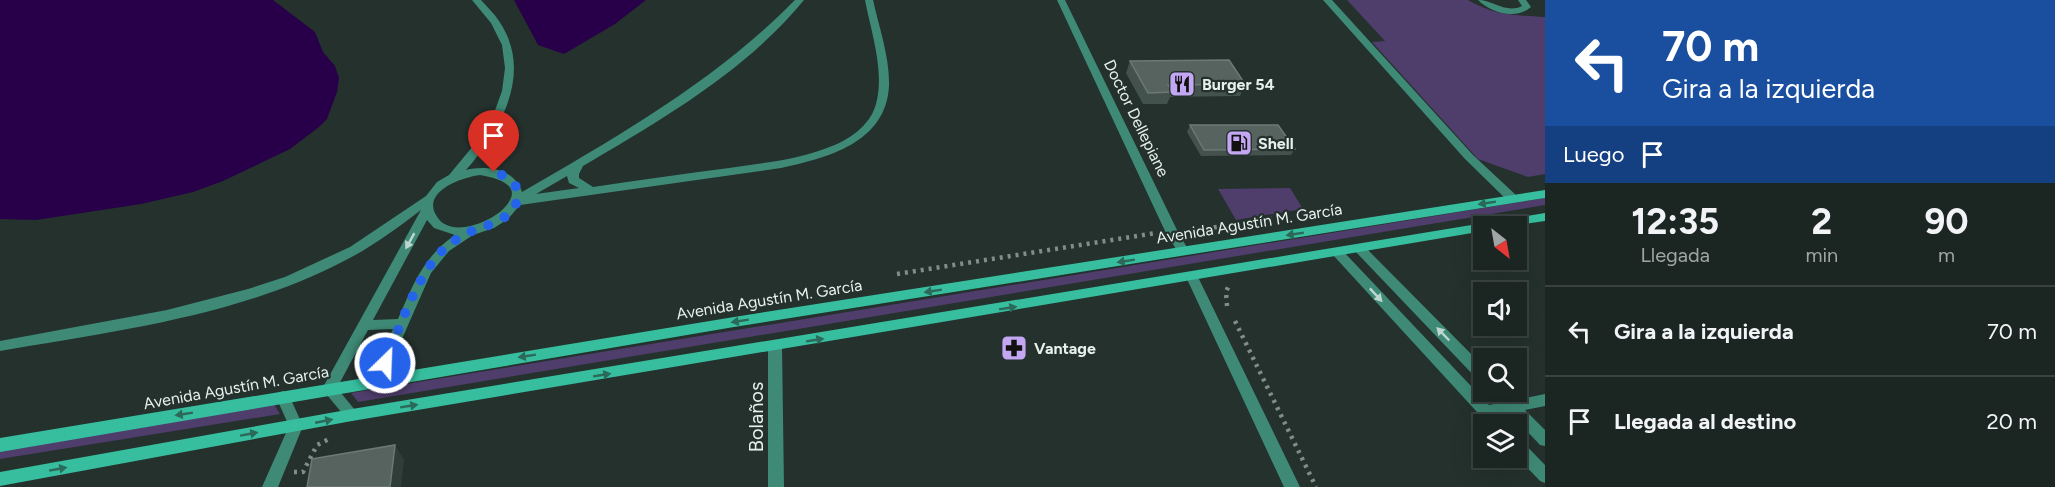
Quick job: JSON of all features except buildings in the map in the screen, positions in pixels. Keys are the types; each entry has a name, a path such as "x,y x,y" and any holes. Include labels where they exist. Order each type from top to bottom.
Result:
{"main road":[{"name":"Avenida Agustín M. García","path":"0,445 329,389 1545,194"},
{"path":"1527,220 1545,217"},
{"path":"0,479 352,415 775,347 1473,229"}],"street":[{"path":"451,179 475,155 488,137 499,118 510,82 508,48 504,36 497,24 476,0"},
{"path":"376,382 426,271 445,248 470,231 500,220 517,201 657,116 724,69 800,0"},
{"path":"517,201 815,158 842,147 859,137 873,122 882,106 884,84 869,0"},
{"name":"Doctor Dellepiane","path":"1061,0 1171,231 1183,251"},
{"path":"1327,0 1469,157 1513,199"},
{"path":"1482,0 1497,8 1513,12 1527,8 1522,0"},
{"path":"579,164 573,174 573,180 579,186 591,190"},
{"path":"352,415 329,389 427,205 441,185 465,174 494,172 505,176 513,183 517,191 517,201"},
{"path":"427,205 429,218 445,230 470,231"},
{"path":"0,346 76,333 174,312 278,283 328,264 357,249 427,205"},
{"path":"1359,248 1473,365"},
{"path":"1336,252 1486,412 1545,400"},
{"path":"1192,277 1292,487"},
{"path":"363,325 402,324"},
{"name":"Bolaños","path":"775,347 776,487"},
{"path":"270,487 296,426 283,397"},
{"path":"1508,402 1545,440"},
{"path":"1527,457 1545,476"}],"path":[{"path":"897,274 1171,231 1195,231 1289,216"},
{"path":"1235,281 1228,285 1226,304 1317,487"}],"shaded area":[{"path":"0,0 273,0 315,32 323,52 335,66 339,78 337,92 327,119 319,127 290,149 223,181 193,192 141,204 36,220 0,219"},
{"path":"514,0 646,0 615,24 564,54 538,45"},
{"path":"1347,0 1468,0 1496,12 1545,17 1545,174 1528,177 1478,159 1372,42 1385,41"},
{"path":"1290,188 1303,209 1236,220 1218,189"},
{"path":"1545,198 1545,205 358,402 351,393"},
{"path":"274,404 280,414 0,459 0,450"}],"place":[{"name":"Burger 54","path":"1182,84"},
{"name":"Shell","path":"1239,143"},
{"name":"Vantage","path":"1014,348"}],"route":[{"path":"385,363 426,271 445,248 470,231 500,220 517,201 517,191 513,183 505,176 494,172"}]}
